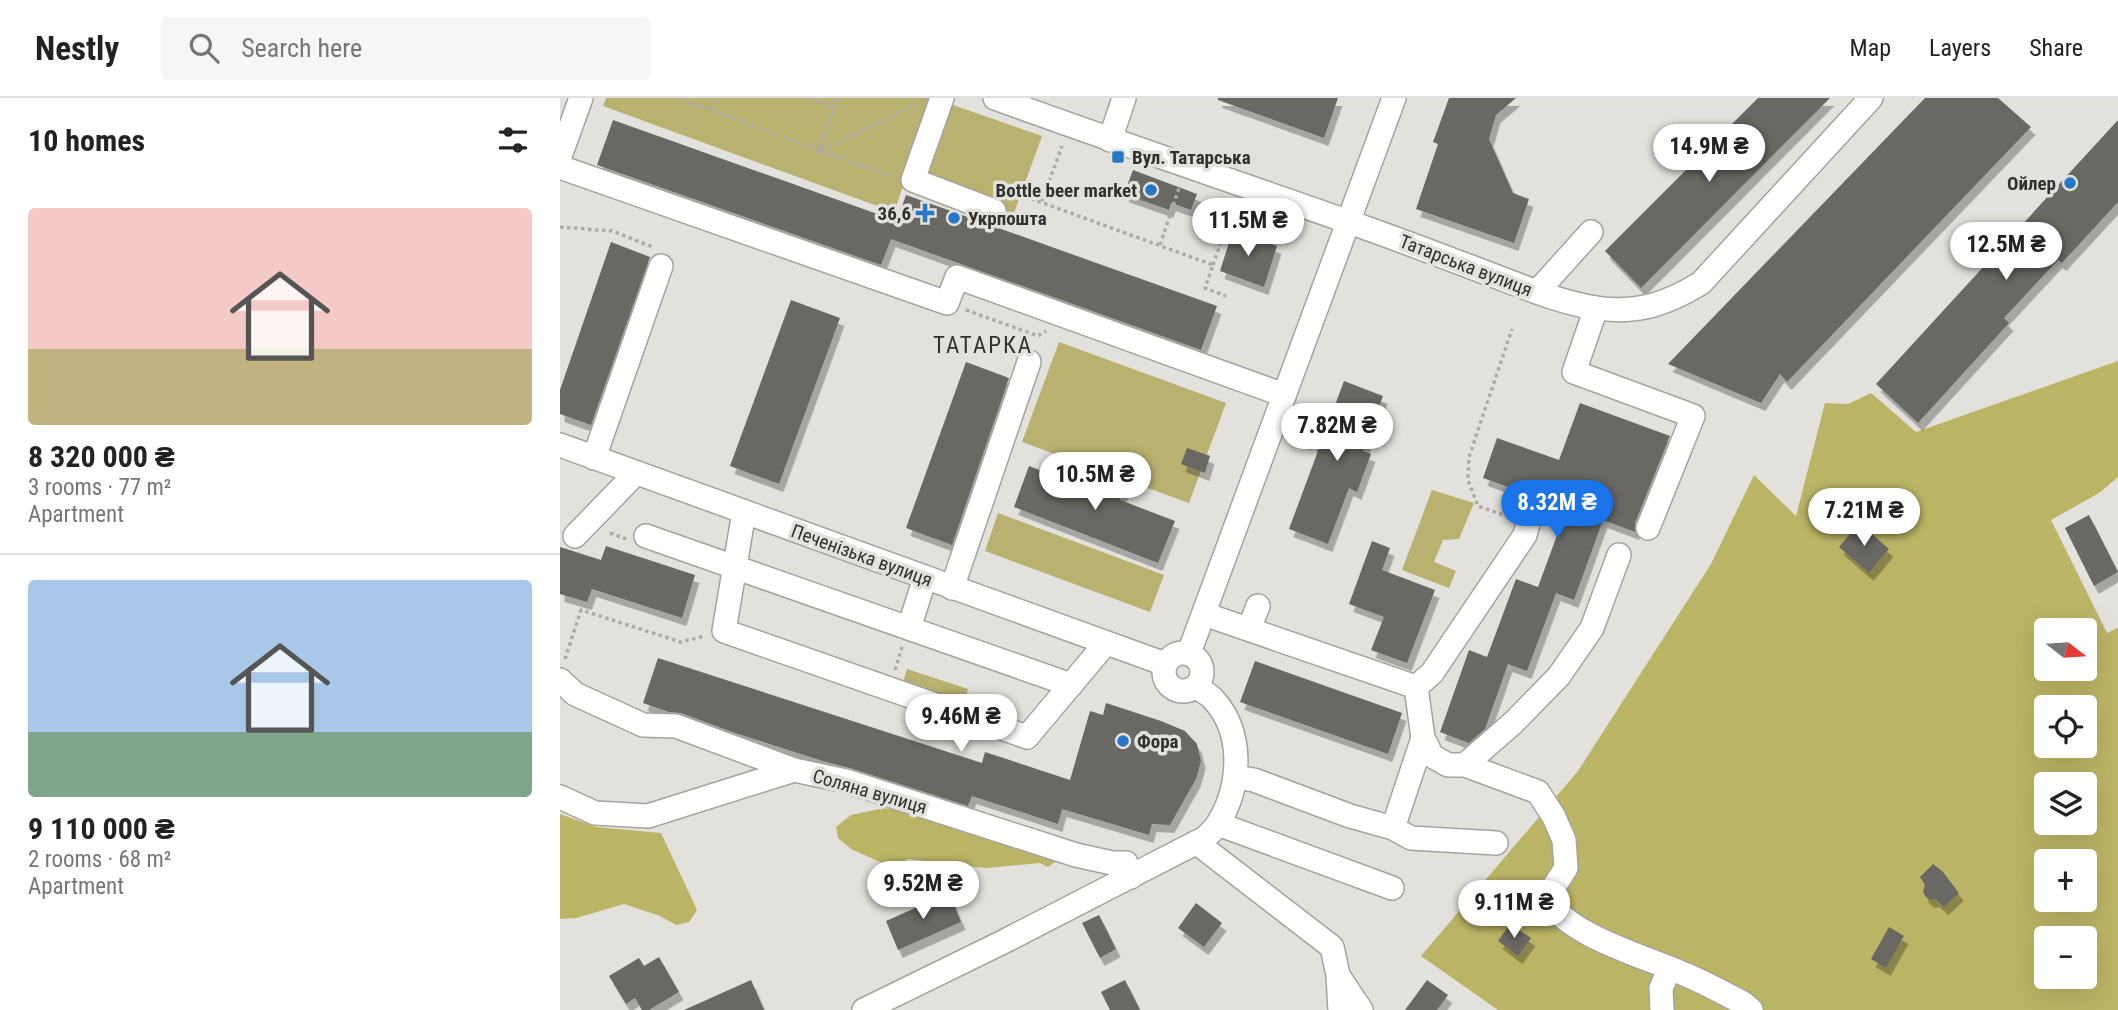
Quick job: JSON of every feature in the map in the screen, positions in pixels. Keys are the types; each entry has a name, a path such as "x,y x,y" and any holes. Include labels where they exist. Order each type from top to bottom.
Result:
{"street":[{"path":"560,156 581,98"},
{"path":"942,98 913,180 994,211"},
{"name":"Татарська вулиця","path":"995,98 1348,222 1537,292 1596,308 1624,310 1656,306 1677,298 1701,283 1871,98"},
{"path":"1110,140 1124,98"},
{"path":"1189,653 1394,98"},
{"path":"560,167 947,303 957,277 1284,395"},
{"path":"1537,292 1591,232"},
{"path":"594,458 623,400 661,266"},
{"path":"1596,308 1574,372 1693,415 1648,528"},
{"path":"952,588 1029,362"},
{"name":"Печенізька вулиця","path":"560,445 1165,664"},
{"path":"575,536 636,473"},
{"path":"744,512 724,631 1027,737 1106,643"},
{"path":"1416,687 1432,673 1525,535 1528,523"},
{"path":"646,536 1071,685"},
{"path":"1465,765 1514,722 1559,676 1592,628 1619,555"},
{"path":"909,628 925,578"},
{"path":"1249,629 1258,606"},
{"path":"1203,614 1416,687"},
{"path":"1189,653 1199,660 1202,677 1196,687 1185,691 1174,689 1164,676 1165,664 1172,655 1189,653"},
{"path":"560,680 575,694 643,725 676,726 794,770"},
{"path":"864,1010 1197,843 1219,824 1235,777 1236,747 1229,721 1213,698 1196,687"},
{"path":"1416,687 1423,738 1432,755 1448,765 1465,765 1538,792 1554,817 1564,840 1566,868 1546,899 1554,911 1594,936 1670,968 1743,1003 1751,1010"},
{"path":"1393,828 1423,738"},
{"name":"Соляна вулиця","path":"560,797 595,813 648,816 794,770 846,781 1076,855 1112,863 1126,863 1131,877"},
{"path":"1235,777 1254,779 1350,816 1393,828 1411,838 1496,843"},
{"path":"1219,824 1392,888"},
{"path":"1197,843 1332,947 1338,975 1340,1010"},
{"path":"1662,1010 1661,988 1670,968"},
{"path":"1338,975 1361,1010"}],"path":[{"path":"679,98 895,177"},
{"path":"711,110 716,98"},
{"path":"810,98 834,107"},
{"path":"820,151 837,98"},
{"path":"820,151 915,104"},
{"path":"1042,202 1065,138"},
{"path":"1160,245 1182,180"},
{"path":"994,211 1002,188 1213,265"},
{"path":"1226,296 1205,288 1236,199"},
{"path":"560,227 611,232 650,245 663,256 661,266"},
{"path":"947,303 1038,337 1068,317"},
{"path":"1512,330 1469,457 1468,480 1478,506 1528,523"},
{"path":"1284,438 1318,451"},
{"path":"566,653 581,610 681,642 724,631"}],"shaded area":[{"path":"606,98 933,98 1042,136 1010,224 903,186 894,212 603,106"},
{"path":"1059,342 1226,403 1189,503 1022,442"},
{"path":"2118,361 2118,477 2099,493 2051,520 2107,633 2118,628 2118,1010 1498,1010 1421,956 1578,771 1711,564 1754,475 1796,516 1825,403 1848,404 1871,393 1916,432"},
{"path":"1432,490 1474,503 1459,539 1443,540 1434,562 1456,571 1449,588 1402,570"},
{"path":"998,513 1164,575 1150,612 985,551"},
{"path":"907,669 968,689 963,706 902,686"},
{"path":"884,808 933,817 1058,860 1048,867 1040,863 986,868 907,859 896,869 851,849 838,838 836,827 851,815"},
{"path":"560,814 596,827 661,833 697,910 689,922 676,925 660,916 624,904 576,918 560,919"}],"building":[{"path":"1218,98 1338,98 1324,138"},
{"path":"1449,98 1516,98 1496,115 1489,139 1513,193 1529,199 1514,243 1416,209 1438,144 1433,142"},
{"path":"1758,98 1830,98 1641,288 1605,251"},
{"path":"1925,98 1998,98 2031,127 1787,382 1780,374 1761,403 1668,364"},
{"path":"613,120 897,221 906,195 1217,306 1201,350 891,239 881,265 597,165"},
{"path":"2118,120 2118,202 2062,263 2058,260 2004,318 2009,323 1918,423 1876,384"},
{"name":"Bottle beer market","path":"1133,170 1197,194 1191,210 1171,203 1169,210 1124,194"},
{"path":"1233,230 1277,246 1264,287 1220,271"},
{"path":"611,242 650,257 591,425 560,414 560,390"},
{"path":"791,300 840,318 779,484 730,466"},
{"path":"966,362 1009,378 952,545 906,528"},
{"path":"1344,381 1383,396 1363,451 1371,454 1357,492 1349,488 1328,544 1289,529"},
{"path":"1580,403 1670,436 1635,523 1635,532 1603,520 1574,600 1556,593 1527,671 1508,664 1485,729 1469,743 1440,732 1469,650 1487,657 1516,579 1538,587 1567,508 1483,478 1497,438 1559,460"},
{"path":"1187,448 1210,456 1205,473 1181,464"},
{"path":"1029,466 1075,484 1080,470 1125,487 1120,500 1175,521 1158,563 1014,507"},
{"path":"2089,515 2118,572 2094,586 2065,528"},
{"path":"1859,523 1889,549 1869,573 1839,547"},
{"path":"1372,541 1390,548 1382,570 1435,590 1407,663 1371,650 1384,617 1349,604"},
{"path":"606,546 695,575 682,618 592,589 587,602 560,594 560,547 601,560"},
{"path":"658,658 982,763 985,752 1070,780 1090,711 1103,715 1106,703 1185,731 1197,744 1201,761 1196,779 1170,825 1152,824 1149,835 1062,809 1058,824 972,796 968,806 643,703"},
{"path":"1255,661 1402,713 1388,754 1240,702"},
{"path":"1933,864 1943,872 1959,893 1944,907 1935,899 1930,900 1923,891 1925,885 1920,877"},
{"path":"949,893 961,922 898,950 886,921"},
{"path":"1196,903 1222,923 1204,947 1178,928"},
{"path":"1099,915 1116,949 1100,958 1082,923"},
{"path":"1510,924 1531,938 1518,956 1498,941"},
{"path":"1889,927 1904,936 1886,968 1871,959"},
{"path":"659,957 679,992 649,1010 642,1010 635,998 626,1004 609,976 639,958 644,966"},
{"path":"751,980 764,1010 684,1010"},
{"path":"1125,980 1140,1010 1110,1010 1101,992"},
{"path":"1427,980 1448,995 1437,1010 1405,1010"}],"place":[{"name":"Вул. Татарська","path":"1118,157"},
{"name":"Ойлер","path":"2070,183"},
{"name":"Bottle beer market","path":"1151,190"},
{"name":"36,6","path":"925,213"},
{"name":"Укрпошта","path":"954,218"},
{"name":"Фора","path":"1123,741"}],"district":[{"name":"ТАТАРКА","path":"983,345"}]}
